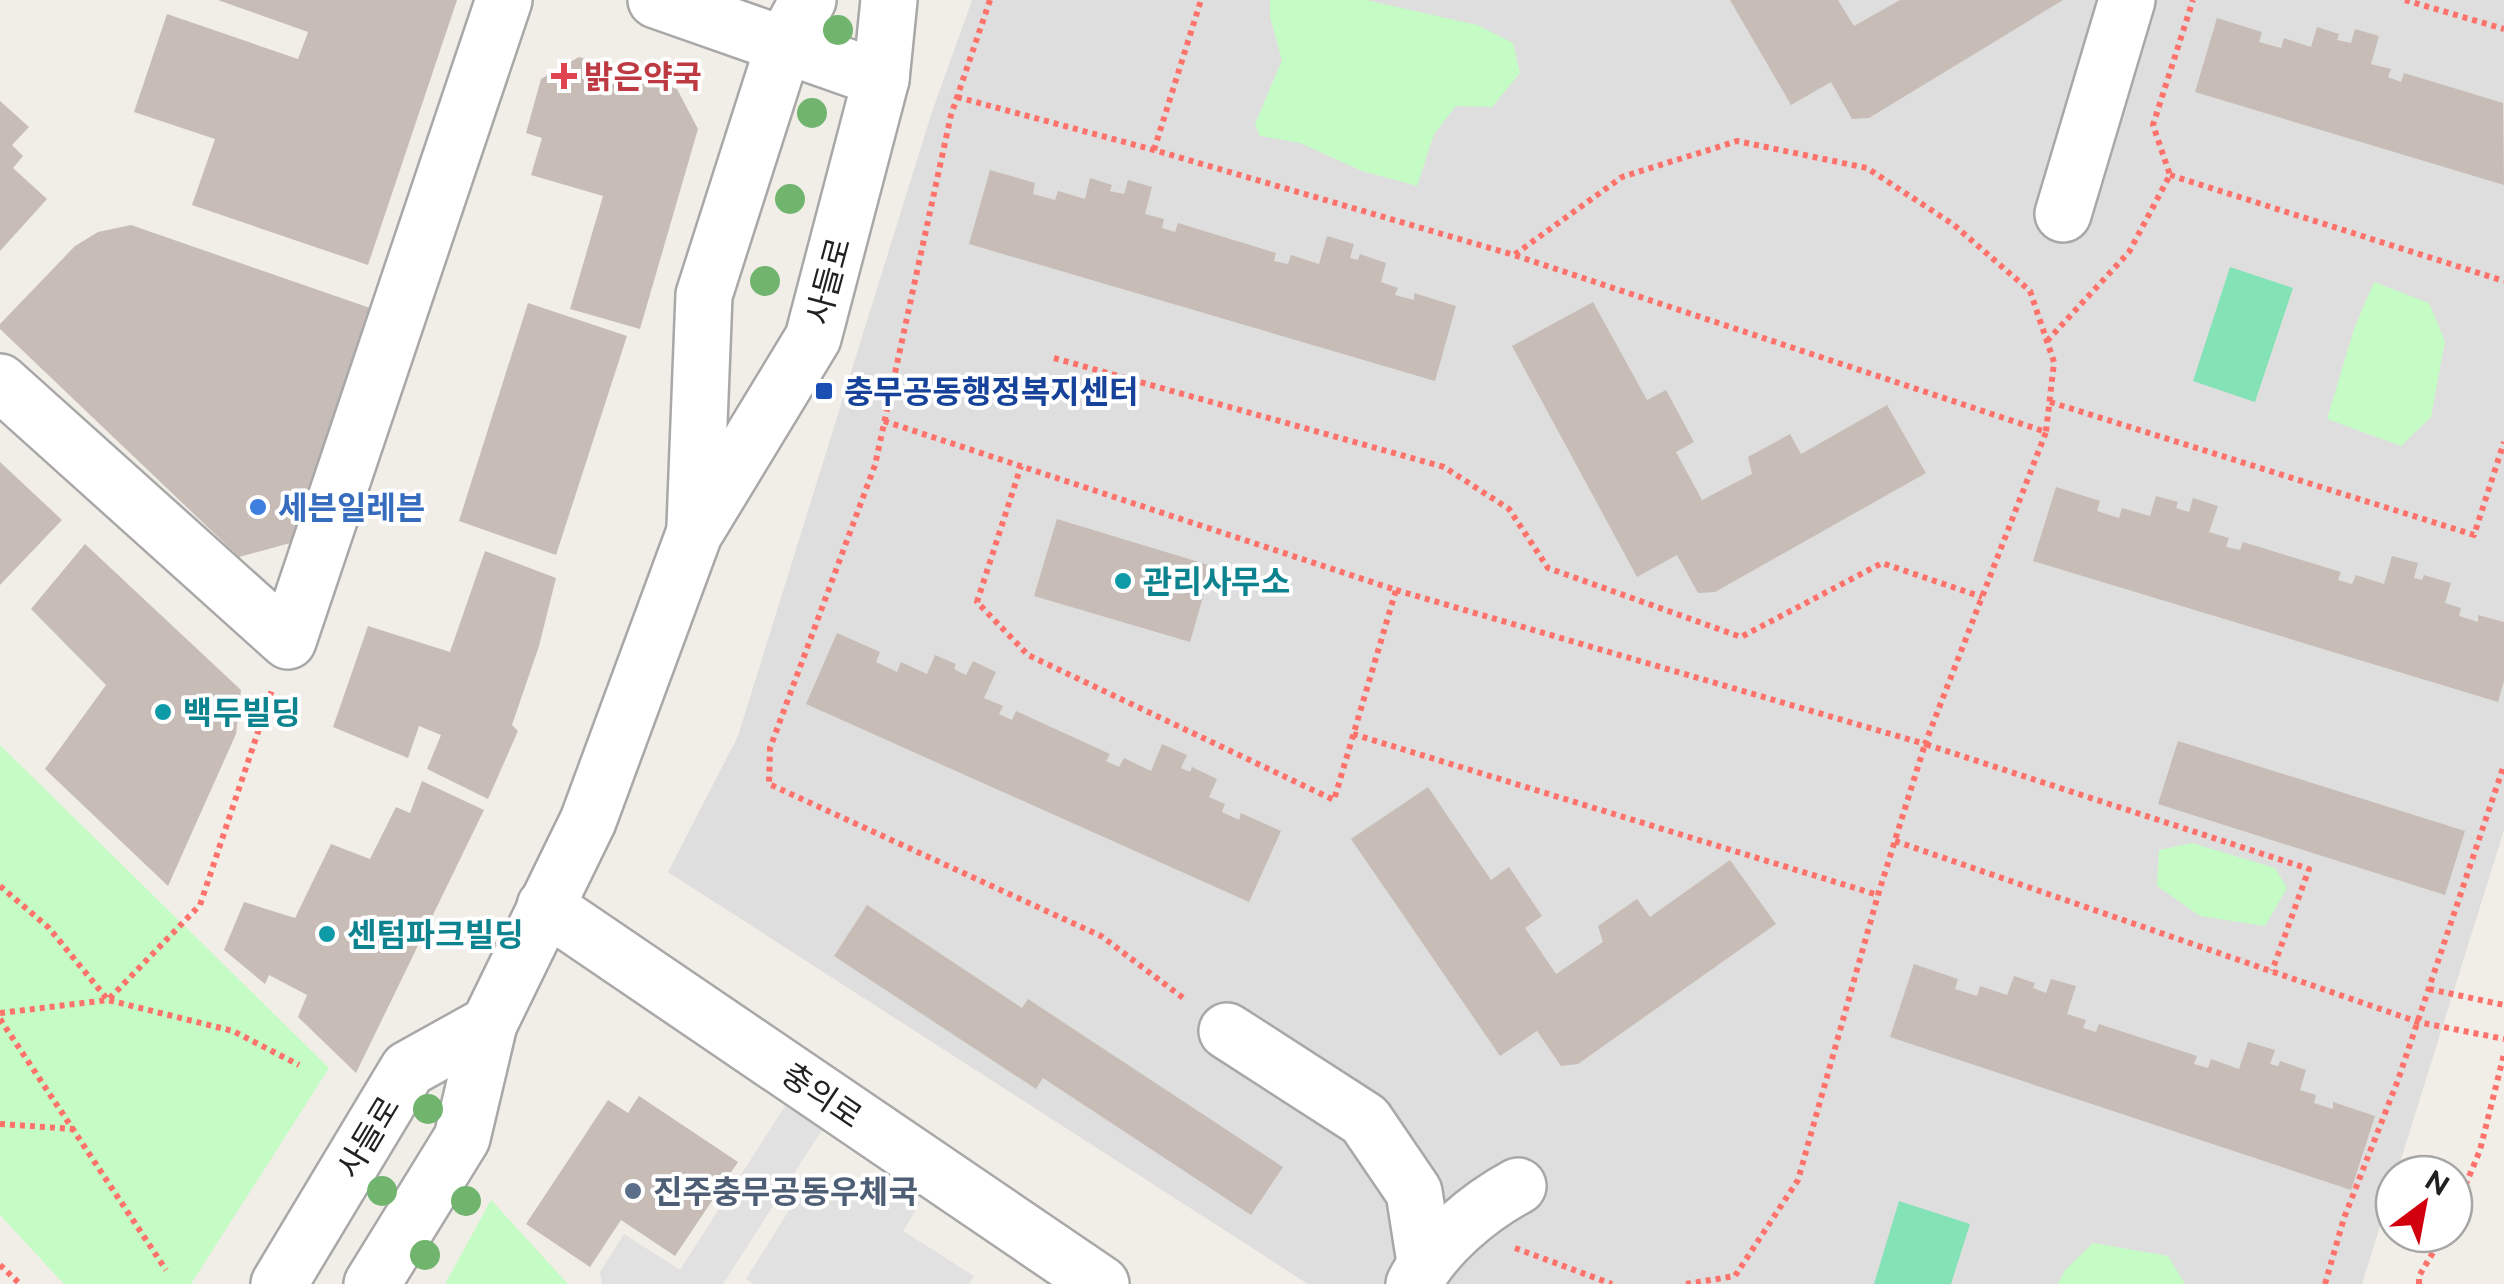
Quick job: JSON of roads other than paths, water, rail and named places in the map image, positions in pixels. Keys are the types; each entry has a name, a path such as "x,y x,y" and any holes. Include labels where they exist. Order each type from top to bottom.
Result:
{"street":[{"path":"0,382 288,641 504,0"},
{"path":"656,0 796,22 881,79"},
{"name":"사들로","path":"372,1284 462,1138 489,1024 588,821 694,534 813,338 881,79 889,0"},
{"path":"2063,214 2127,0"},
{"name":"사들로","path":"694,534 704,295 796,22"},
{"name":"충의로","path":"544,906 1101,1284"},
{"name":"사들로","path":"279,1284 408,1069 489,1024"},
{"path":"1227,1030 1366,1120 1414,1192 1434,1258 1497,1198 1518,1186"}],"place":[{"name":"밝은약국","path":"564,76"},
{"name":"충무공동행정복지센터","path":"824,391"},
{"name":"세븐일레븐","path":"258,507"},
{"name":"관리사무소","path":"1123,581"},
{"name":"백두빌딩","path":"163,712"},
{"name":"센텀파크빌딩","path":"327,934"},
{"name":"진주충무공동우체국","path":"633,1191"}]}
